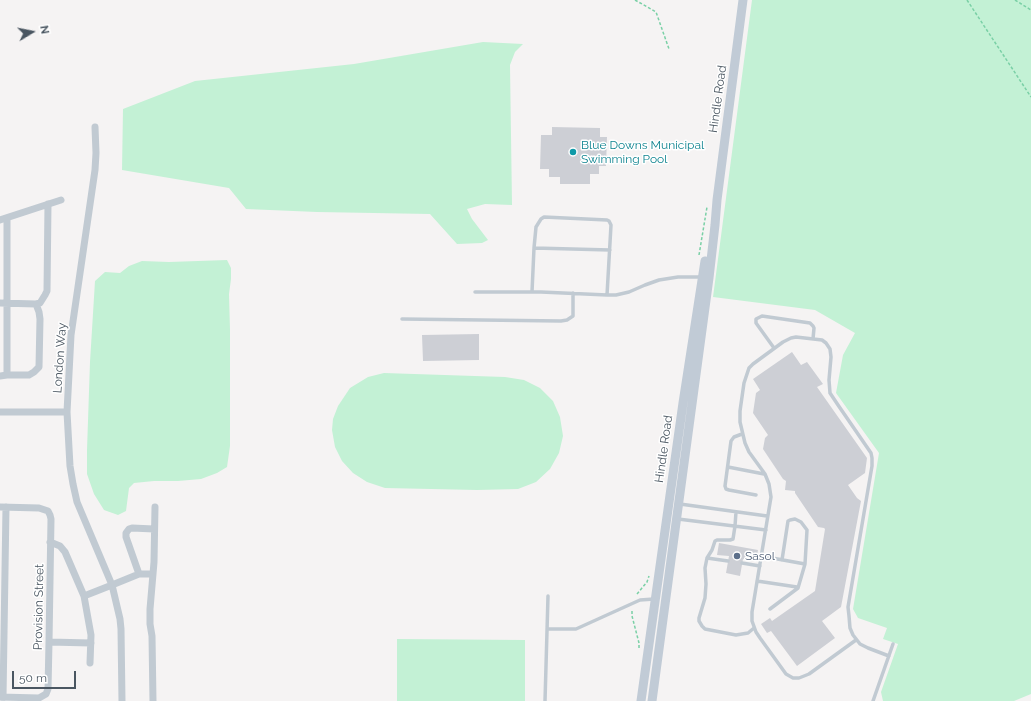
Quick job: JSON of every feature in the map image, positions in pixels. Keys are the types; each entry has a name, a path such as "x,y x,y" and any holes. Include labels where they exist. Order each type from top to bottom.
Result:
{"main road":[{"name":"Hindle Road","path":"642,701 683,403 715,225 743,0"},
{"name":"Hindle Road","path":"652,701 679,503 705,278"}],"street":[{"name":"London Way","path":"95,127 95,170 71,335 67,412 70,466 77,502 116,583 121,630 122,701"},
{"path":"48,204 47,291 38,304 40,319 39,367 29,375 3,375 4,219 48,204 61,200"},
{"path":"4,303 38,304"},
{"path":"0,412 67,412"},
{"path":"2,698 3,507"},
{"name":"Provision Street","path":"2,698 39,698 45,696 48,689 51,519 46,510 39,508 3,507"},
{"path":"153,701 150,609 154,562 155,507"},
{"path":"140,574 126,537 126,532 130,529 154,529"},
{"path":"50,542 60,546 65,552 84,596 90,630 90,663"},
{"path":"84,596 140,574 153,574"},
{"path":"49,642 91,643"}],"lane":[{"path":"532,292 536,227 540,219 544,217 609,221 611,225 607,295"},
{"path":"534,248 610,250"},
{"path":"475,292 532,292 616,295 629,292 659,280 678,277 705,278"},
{"path":"402,319 561,321 567,320 572,316 573,293"},
{"path":"774,348 756,323 756,319 762,316 810,323 814,328 813,339"},
{"path":"856,640 809,674 799,678 793,678 786,674 760,638 752,621 752,612 770,497 769,484 765,474 745,444 740,422 740,411 744,383 749,368 774,348 791,338 796,337 822,340 826,343 830,349 831,356 829,380 830,393 871,453 872,466 848,607 850,628 856,640 868,648 889,656"},
{"path":"742,434 732,439 725,486 726,489 734,492 756,495"},
{"path":"728,467 765,474"},
{"path":"669,502 767,516"},
{"path":"736,512 733,539 715,541 707,558 705,568 705,598 699,618 700,624 705,629 736,635 748,633 754,628"},
{"path":"667,517 766,530"},
{"path":"770,609 798,588 805,564 807,530 801,522 795,519 788,521 782,560"},
{"path":"761,556 805,564"},
{"path":"707,558 728,561"},
{"path":"742,563 760,566"},
{"path":"757,581 798,588"},
{"path":"545,701 548,596"},
{"path":"547,629 576,629 640,600 655,599"},
{"path":"873,701 893,644"}],"path":[{"path":"635,0 656,12 668,49"},
{"path":"967,0 1031,97"},
{"path":"1015,0 1031,10"}],"green space":[{"path":"752,0 1031,0 1031,694 1014,701 883,701 881,692 898,644 883,639 887,628 858,618 853,609 879,453 836,393 843,355 855,333 815,310 713,297"},
{"path":"483,42 523,44 515,52 510,65 512,205 485,204 467,209 472,219 488,240 482,243 457,244 430,214 246,209 229,188 122,170 123,109 195,81 354,64"},
{"path":"227,260 231,268 231,279 229,294 230,446 227,467 217,473 201,479 134,483 129,488 126,511 118,515 104,510 94,494 87,474 90,362 95,281 105,272 120,273 129,266 142,261 169,262"},
{"path":"384,373 505,377 524,380 540,388 553,401 560,417 563,436 559,453 550,469 536,482 518,489 477,490 385,488 367,482 353,473 342,461 335,447 332,430 333,419 338,406 350,388 368,377"},
{"path":"397,639 525,640 525,701 397,701"}],"building":[{"name":"Blue Downs Municipal Swimming Pool","path":"552,127 600,128 600,137 607,137 606,166 599,166 599,174 590,174 590,184 560,184 560,177 549,177 549,169 540,169 541,135 552,135"},
{"path":"479,334 479,360 423,361 422,335"},
{"path":"792,352 801,365 807,362 823,384 817,387 867,458 865,473 848,485 857,498 861,501 841,607 822,621 835,638 797,666 771,631 767,633 761,624 770,618 772,621 815,591 825,529 818,527 795,491 785,490 786,481 783,479 763,449 765,438 768,435 753,413 756,393 760,390 753,379"},
{"path":"719,543 758,550 756,561 743,559 740,576 726,573 729,556 717,555"}],"place":[{"name":"Blue Downs Municipal Swimming Pool","path":"573,152"},
{"name":"Sasol","path":"737,556"}]}
